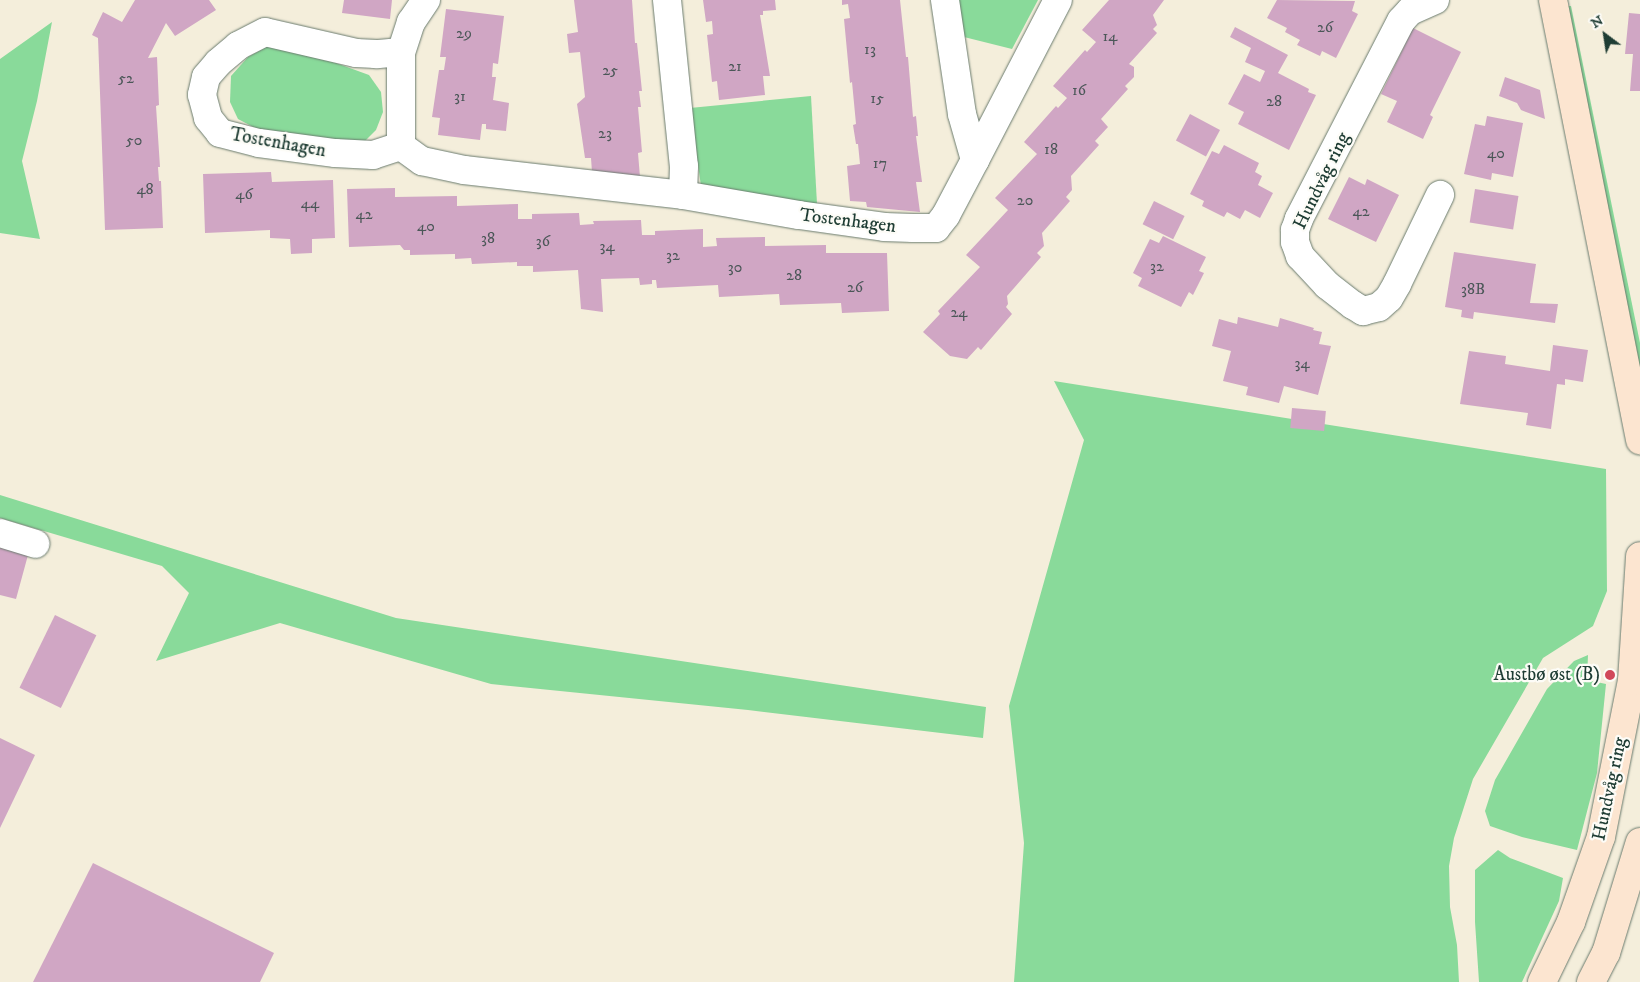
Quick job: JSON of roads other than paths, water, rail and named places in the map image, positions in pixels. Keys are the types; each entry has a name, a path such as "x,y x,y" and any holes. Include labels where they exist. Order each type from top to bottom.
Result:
{"main road":[{"path":"1553,0 1640,441"},
{"name":"Hundvåg ring","path":"1542,982 1571,922 1601,837 1632,681 1640,556"},
{"path":"1591,982 1606,953 1640,842"}],"street":[{"path":"402,146 401,52 411,22 426,0"},
{"path":"667,0 684,166 684,195"},
{"path":"946,0 962,114 976,160"},
{"name":"Tostenhagen","path":"401,52 356,53 265,32 238,46 206,76 202,95 208,118 220,133 259,143 335,153 373,155 402,146 422,162 464,170 684,195 884,227 936,228 946,215 976,160 1058,0"},
{"name":"Hundvåg ring","path":"1435,0 1410,11 1401,21 1299,220 1295,230 1295,242 1300,256 1327,285 1353,305 1363,310 1379,306 1389,298 1398,284 1440,195"},
{"path":"0,533 35,544"}],"place":[{"name":"Austbø øst (B)","path":"1610,675"}]}
